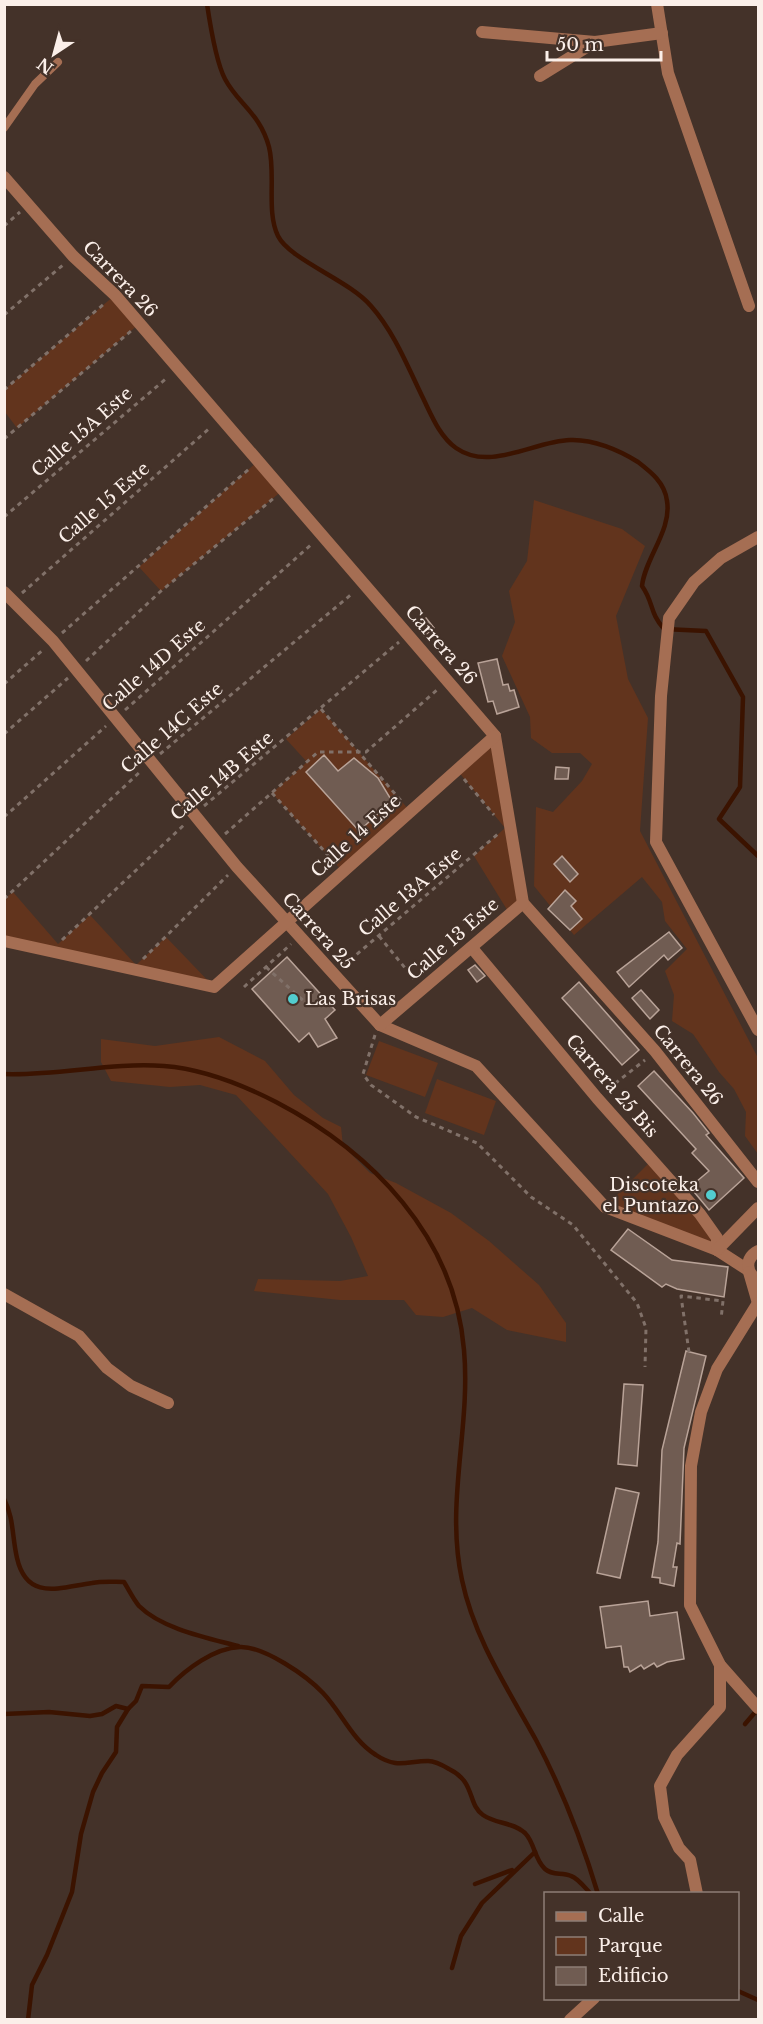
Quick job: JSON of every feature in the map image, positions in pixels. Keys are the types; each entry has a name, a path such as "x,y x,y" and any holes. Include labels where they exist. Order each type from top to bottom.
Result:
{"street":[{"path":"657,4 668,73 749,306"},
{"path":"482,32 595,42 662,33"},
{"path":"540,76 595,42"},
{"name":"Carrera 26","path":"4,177 74,256 115,295 495,736"},
{"path":"759,537 721,558 694,582 669,618 661,696 656,842 759,1030"},
{"name":"Carrera 25","path":"8,597 53,641 237,867 380,1025 476,1066 605,1207 720,1252 759,1280"},
{"path":"495,736 523,903"},
{"name":"Calle 14 Este","path":"4,941 214,987 495,736"},
{"name":"Carrera 26","path":"523,903 655,1051 759,1182"},
{"name":"Calle 13 Este","path":"380,1025 523,903"},
{"name":"Carrera 25 Bis","path":"472,948 597,1098 700,1214 717,1238 720,1252"},
{"path":"720,1252 759,1208"},
{"path":"756,1251 748,1270 759,1303 717,1369 701,1412 691,1466 690,1605 720,1665 759,1708"},
{"name":"Carrera 25","path":"720,1252 756,1251"},
{"path":"4,1294 79,1336 107,1368 131,1386 168,1403"},
{"path":"697,1892 690,1860 679,1848 664,1817 660,1786 677,1755 720,1707 720,1665"},
{"path":"570,2019 592,2000"}],"lane":[{"path":"4,128 35,84 58,62"}],"path":[{"path":"4,226 28,205"},
{"path":"4,315 74,256"},
{"path":"4,390 115,295"},
{"path":"4,439 140,324"},
{"name":"Calle 15A Este","path":"4,517 178,368"},
{"name":"Calle 15 Este","path":"8,597 221,418"},
{"path":"4,684 258,461"},
{"path":"161,591 283,490"},
{"name":"Calle 14D Este","path":"4,817 322,535"},
{"name":"Calle 14C Este","path":"4,899 152,760 364,584"},
{"name":"Calle 14B Este","path":"58,944 195,814 408,634"},
{"path":"216,841 318,752 357,750 366,752 448,681"},
{"path":"321,709 410,811"},
{"path":"457,770 498,820"},
{"path":"272,793 342,871"},
{"name":"Calle 13A Este","path":"333,975 505,828"},
{"path":"136,965 237,867"},
{"path":"378,936 423,990"},
{"path":"244,987 292,943"},
{"path":"266,967 306,1003"},
{"path":"380,1025 364,1065 363,1074 371,1086 416,1117 477,1143 531,1197 573,1225 637,1303 646,1328 645,1367"},
{"path":"597,1098 655,1051"},
{"path":"688,1352 681,1296 723,1301 721,1319"}],"green space":[{"path":"115,295 139,324 17,428 5,412 4,390"},
{"path":"258,461 283,490 161,591 139,567"},
{"path":"534,500 622,529 645,546 616,616 628,679 648,718 640,831 758,1058 758,1154 745,1136 746,1112 734,1089 719,1072 693,1034 672,1021 674,995 665,971 687,949 665,921 662,902 642,877 574,935 534,886 536,807 553,812 582,781 592,764 580,753 552,753 531,738 530,717 502,656 515,622 509,591 527,561"},
{"path":"321,709 410,811 342,871 272,793 307,762 286,739","holes":["324,755 338,771 354,758 378,778 392,801 359,831 306,772"]},
{"path":"495,736 522,893 509,913 474,856 505,828 457,770"},
{"path":"13,892 58,944 90,915 136,965 166,937 214,987 5,941 4,899"},
{"path":"219,1037 265,1061 294,1095 323,1118 341,1127 343,1146 370,1173 396,1183 451,1213 489,1241 539,1285 566,1323 566,1342 507,1330 472,1308 443,1317 416,1315 404,1300 340,1300 254,1291 258,1279 340,1281 368,1276 351,1237 328,1194 236,1095 200,1085 170,1087 111,1081 101,1062 101,1039 155,1046"},
{"path":"379,1041 438,1063 425,1097 366,1075"},
{"path":"437,1079 496,1101 484,1135 425,1113"},
{"path":"652,1160 700,1214 717,1250 605,1207"}],"building":[{"path":"426,618 434,628 424,636 416,626"},
{"path":"497,659 503,685 508,684 510,691 514,690 519,707 497,714 493,701 488,702 478,663"},
{"path":"324,755 338,771 354,758 378,778 392,801 359,831 306,772"},
{"path":"556,767 569,768 568,779 555,779"},
{"path":"562,856 578,874 570,882 554,864"},
{"path":"565,890 576,901 571,906 582,919 570,930 548,909"},
{"path":"669,932 682,948 668,960 664,955 629,987 617,972"},
{"name":"Las Brisas","path":"287,957 335,1010 325,1019 337,1038 318,1047 309,1033 299,1042 252,989"},
{"path":"475,965 485,976 477,982 468,970"},
{"path":"579,982 639,1050 622,1065 562,998"},
{"path":"641,990 659,1010 650,1019 632,998"},
{"path":"654,1071 693,1113 709,1133 706,1135 744,1178 709,1210 690,1187 709,1171 692,1153 696,1149 638,1086"},
{"path":"628,1229 672,1260 728,1267 724,1297 677,1289 666,1284 662,1287 611,1250"},
{"path":"686,1351 706,1356 684,1448 680,1544 677,1543 673,1567 677,1567 674,1586 660,1583 660,1578 652,1577 658,1542 662,1450"},
{"path":"624,1384 643,1385 637,1466 618,1464"},
{"path":"616,1488 639,1493 620,1578 597,1573"},
{"path":"648,1601 650,1616 677,1612 684,1659 667,1662 657,1667 654,1663 644,1669 641,1665 630,1672 628,1667 624,1667 621,1646 606,1648 600,1607"}],"waterway":[{"path":"207,4 214,43 225,79 255,117 269,147 274,226 278,236 294,253 349,287 371,306 393,338 436,424 450,443 469,455 483,457 498,456 556,442 588,441 606,446 631,458 657,478 666,495 666,523 644,575 642,586 656,618 664,629 706,631 743,697 740,787 719,819 758,856"},
{"path":"4,1074 144,1065 193,1070 222,1078 263,1095 311,1122 345,1146 403,1202 426,1235 444,1271 457,1309 464,1350 464,1408 456,1522 457,1551 467,1601 483,1643 536,1740 563,1796 597,1892"},
{"path":"4,1499 10,1513 17,1558 22,1572 29,1581 47,1588 96,1582 124,1582 139,1606 160,1621 186,1632 238,1646"},
{"path":"4,1714 49,1712 90,1716 102,1714 116,1706 128,1709 136,1701 142,1686 169,1687 192,1667 220,1651 240,1647 261,1651 284,1663 316,1686 360,1742 376,1755 396,1763 434,1762 458,1774 483,1815 520,1829 531,1841 545,1869 574,1877 589,1892"},
{"path":"28,2020 32,1985 47,1955 72,1892 81,1834 93,1792 116,1752 117,1727 128,1709"},
{"path":"745,1724 757,1710"},
{"path":"452,1968 461,1936 482,1903 535,1852"},
{"path":"475,1884 512,1870"},
{"path":"739,1991 758,2000"}],"place":[{"name":"Las Brisas","path":"293,999"},
{"name":"Discoteka el Puntazo","path":"711,1195"}]}
